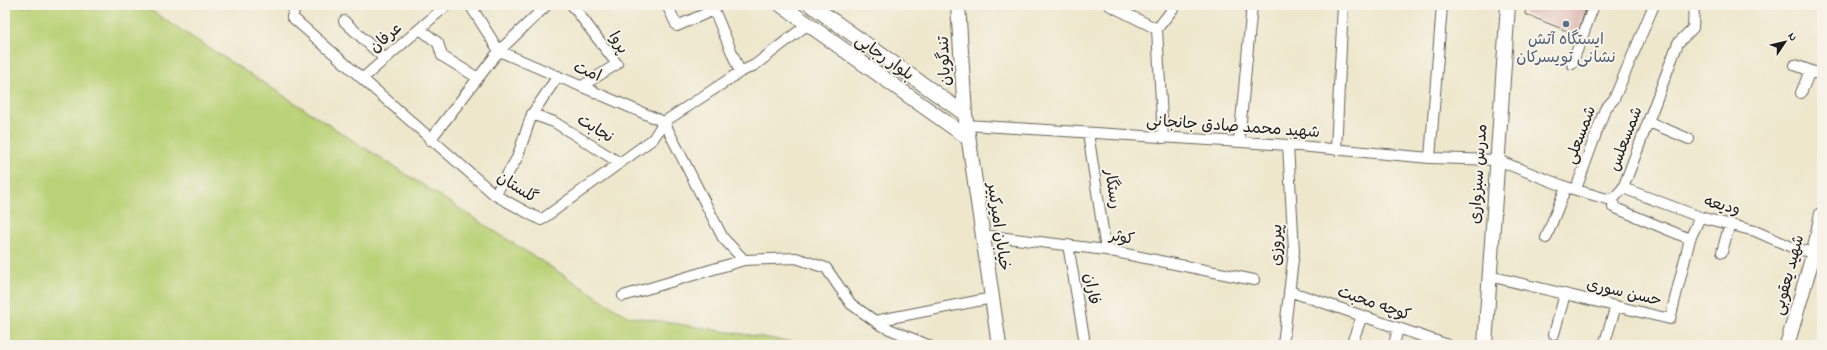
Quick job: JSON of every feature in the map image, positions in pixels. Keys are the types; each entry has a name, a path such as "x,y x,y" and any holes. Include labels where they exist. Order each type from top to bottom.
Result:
{"main road":[{"name":"بلوار رجایی","path":"781,5 966,126"},
{"name":"تندگویان","path":"958,5 966,126"},
{"name":"مدرس سبزواری","path":"1485,345 1508,5"},
{"name":"بلوار رجایی","path":"813,6 966,126"},
{"name":"خیابان امیرکبیر","path":"966,126 999,345"},
{"name":"شهید یعقوبی","path":"1787,345 1818,253 1822,214"}],"street":[{"name":"گلستان","path":"296,5 292,18 363,78 430,140 495,195 541,220 652,139 664,122 740,72 755,65 808,24"},
{"name":"عرفان","path":"363,78 447,5"},
{"path":"470,5 499,50"},
{"path":"430,140 499,50 547,5"},
{"name":"پروا","path":"572,5 617,64 582,86"},
{"path":"667,5 677,26 713,7 740,72"},
{"path":"1109,5 1157,30"},
{"path":"1162,138 1157,30 1176,5"},
{"path":"1239,142 1252,5"},
{"path":"1336,150 1343,5"},
{"path":"1430,158 1442,5"},
{"path":"1572,64 1594,5"},
{"name":"شمسعلی","path":"1546,238 1571,188 1605,109 1614,99 1654,5"},
{"name":"شمسعلس","path":"1614,198 1623,188 1678,42 1693,28 1694,5"},
{"path":"344,21 385,59"},
{"path":"420,29 438,43 442,56 478,78"},
{"name":"امت","path":"499,50 664,122"},
{"path":"1795,65 1822,75"},
{"path":"1801,92 1810,71"},
{"path":"495,195 517,158 532,114 558,76"},
{"name":"نجابت","path":"532,114 554,122 620,163"},
{"path":"664,122 723,238 744,260"},
{"path":"1649,122 1689,139"},
{"name":"شهید محمد صادق جانجانی","path":"966,126 1239,142 1430,158 1497,160"},
{"name":"رستگار","path":"1088,133 1106,250"},
{"name":"پیروزی","path":"1283,345 1294,251 1288,146"},
{"path":"1497,160 1571,188 1607,199 1614,198 1613,207 1690,239"},
{"name":"ودیعه","path":"1623,188 1700,217 1730,223 1755,231 1796,249 1818,253"},
{"name":"حسن سوری","path":"1489,276 1670,319 1690,239 1700,217"},
{"path":"1722,252 1730,223"},
{"name":"کوثر","path":"982,235 1106,250 1254,280"},
{"name":"فاران","path":"1068,245 1084,337"},
{"path":"623,296 744,260 796,258 826,268 851,304 882,326 928,345"},
{"name":"کوچه محبت","path":"1290,291 1448,345"},
{"path":"1554,334 1565,294"},
{"path":"875,321 992,298"},
{"path":"1604,345 1616,306"},
{"path":"1352,340 1362,316"},
{"path":"1394,345 1398,328"}],"green space":[{"path":"5,5 142,5 627,316 813,345 5,345"}],"building":[{"name":"ایستگاه آتش نشانی تویسرکان","path":"1526,5 1587,5 1577,35 1525,14"}],"place":[{"name":"ایستگاه آتش نشانی تویسرکان","path":"1566,24"}]}
